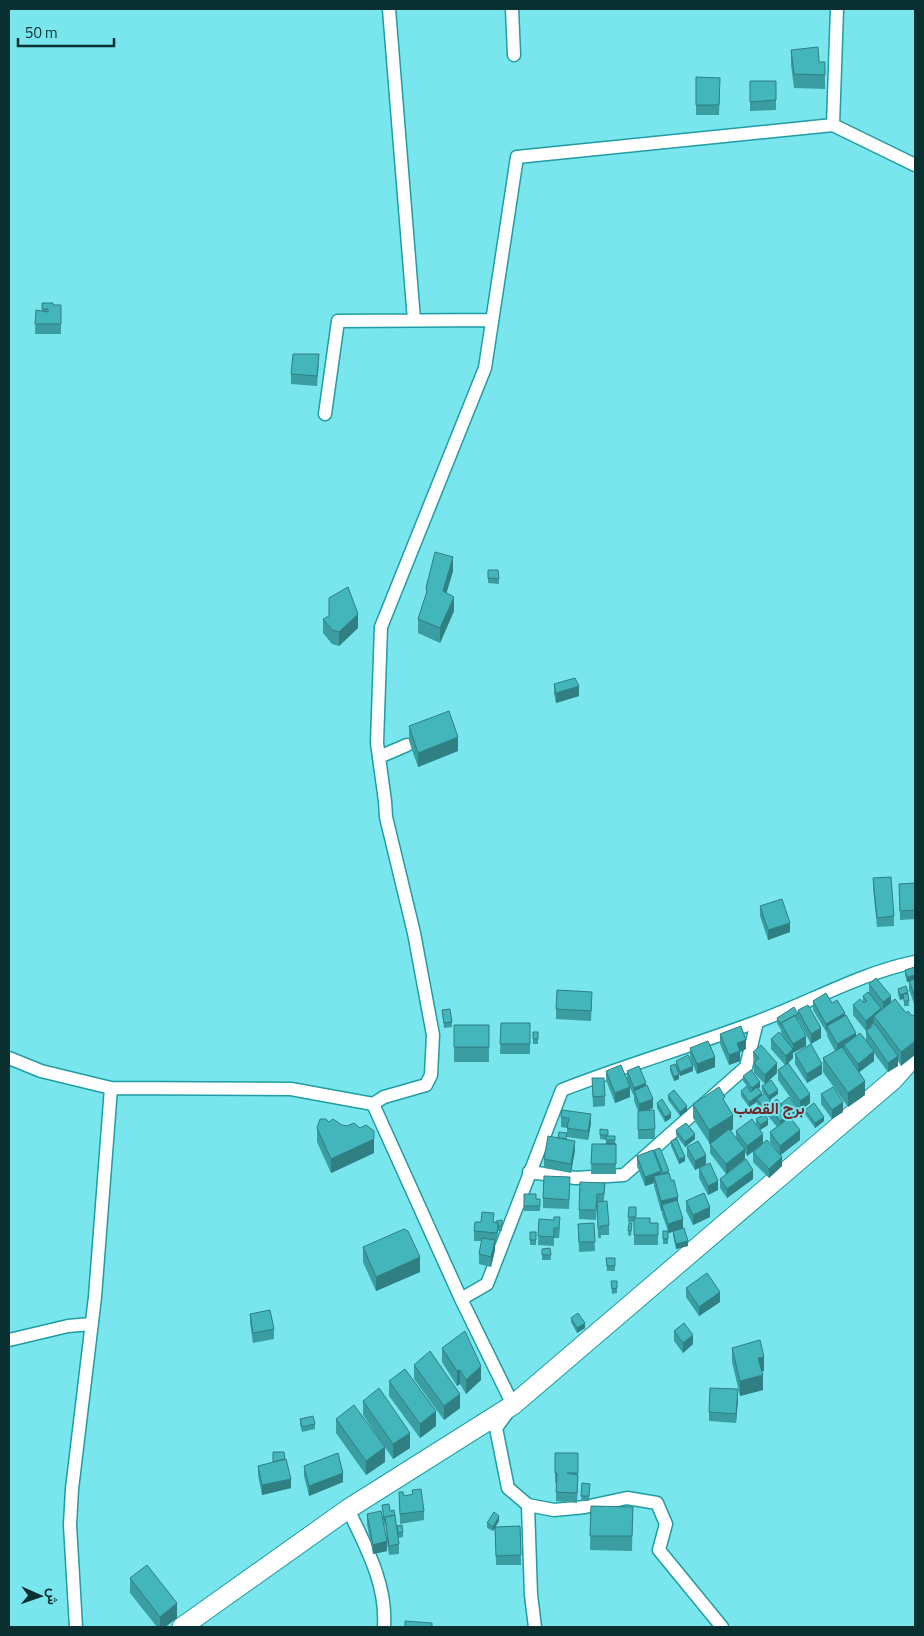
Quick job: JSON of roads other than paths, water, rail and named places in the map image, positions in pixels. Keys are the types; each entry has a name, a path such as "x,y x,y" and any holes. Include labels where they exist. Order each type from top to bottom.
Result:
{"main road":[{"path":"182,1627 348,1509 513,1405 886,1086 915,1055"}],"street":[{"path":"389,9 414,320"},
{"path":"512,9 514,55"},
{"path":"833,125 837,9"},
{"path":"9,1058 41,1071 111,1088 291,1089 373,1104 384,1097 426,1085 432,1075 433,1035 414,932 386,817 377,744 381,628 485,368 516,156 833,125 915,166"},
{"path":"325,414 338,320 492,320"},
{"path":"379,757 408,745"},
{"path":"461,1299 487,1284 562,1090 620,1068 757,1022 890,967 915,962"},
{"path":"529,1172 576,1178 624,1175 746,1067 757,1022"},
{"path":"76,1627 70,1525 91,1324 111,1088"},
{"path":"373,1104 461,1299 513,1405 496,1428 508,1488 528,1506 554,1510 585,1507 627,1498 658,1502 666,1524 659,1550 722,1627"},
{"path":"9,1340 68,1326 91,1324"},
{"path":"528,1506 531,1595 535,1627"},
{"path":"348,1509 373,1562 383,1592 384,1627"}],"district":[{"name":"برج القصب","path":"769,1108"}]}
